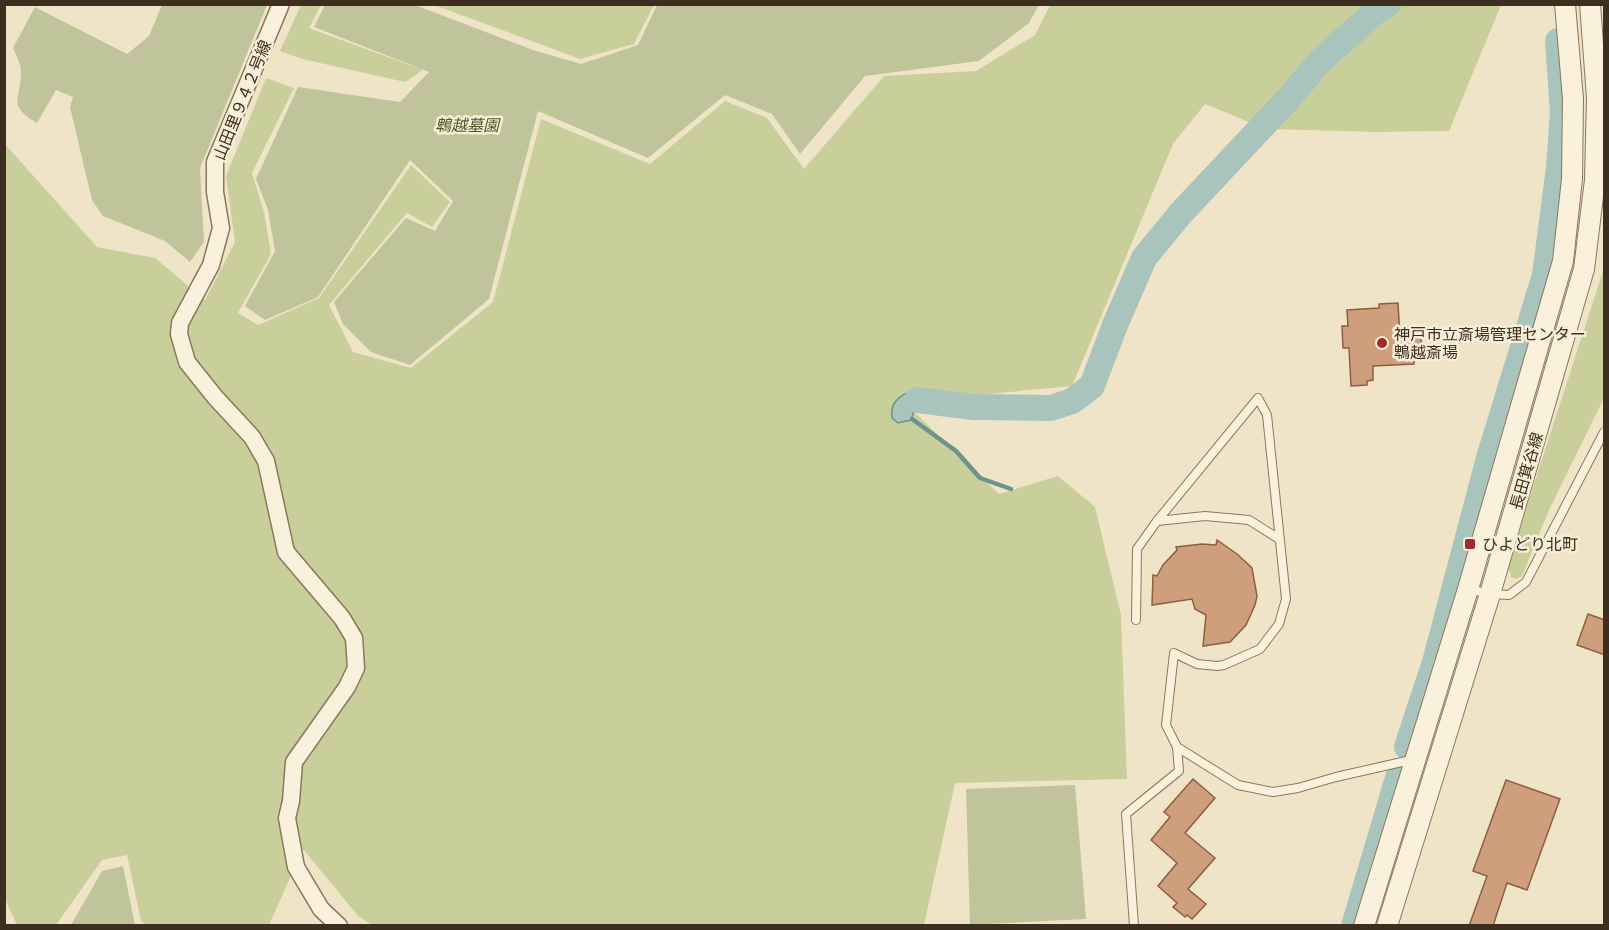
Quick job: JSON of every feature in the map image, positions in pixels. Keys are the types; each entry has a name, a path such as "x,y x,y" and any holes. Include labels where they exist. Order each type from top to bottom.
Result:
{"street":[{"name":"山田里９４２号線","path":"281,4 216,162 215,192 221,228 211,265 180,323 179,334 188,362 215,397 252,436 266,461 285,552 342,618 354,638 356,669 347,687 294,762 291,801 287,818 296,867 321,909 339,926"},
{"name":"長田箕谷線","path":"1364,926 1468,589 1563,261 1572,179 1573,122 1565,4"},
{"name":"長田箕谷線","path":"1387,926 1490,594 1584,269 1595,180 1597,98 1590,4"}],"lane":[{"path":"1134,926 1126,814 1179,771 1177,747 1166,725 1174,654 1197,664 1216,666 1260,650 1279,624 1286,599 1267,415 1258,398 1157,521 1137,549 1136,620"},
{"path":"1468,589 1509,595 1526,582 1605,432"},
{"path":"1157,521 1205,516 1249,520 1280,539"},
{"path":"1177,747 1238,785 1273,792 1416,759"}],"green space":[{"path":"162,5 267,5 200,168 204,242 190,262 165,241 103,216 92,200 70,107 73,97 56,90 37,123 21,111 17,101 21,68 13,48 35,7 127,54 149,36"},
{"path":"301,5 321,5 309,28 423,70 405,82 302,59 280,51"},
{"name":"鵯越墓園","path":"325,5 415,5 533,50 581,64 638,45 657,5 1039,5 1029,23 979,61 865,76 800,154 772,114 725,95 648,158 538,111 489,299 410,365 371,352 343,324 334,302 406,218 435,231 453,201 410,160 318,297 265,320 245,306 275,251 268,210 256,179 298,87 400,102 429,72 314,27"},
{"path":"434,5 654,5 634,44 580,59"},
{"path":"1050,5 1501,5 1449,131 1374,132 1266,129 1205,104 1173,144 1072,386 904,402 999,494 1058,476 1095,507 1121,615 1127,779 955,783 924,925 372,925 358,916 303,849 269,925 146,925 141,921 127,855 102,860 56,925 17,925 4,897 4,143 97,247 155,258 205,300 235,242 226,176 266,78 294,88 252,173 264,212 271,254 238,313 258,325 319,298 411,165 450,202 432,227 407,213 329,305 353,352 411,368 493,302 541,119 650,164 725,101 767,118 804,169 884,76 976,71 1035,35"},
{"path":"1604,268 1604,398 1549,510 1524,571 1521,577 1516,579 1511,577 1508,569 1513,549"},
{"path":"1075,785 1086,919 970,925 966,789"},
{"path":"123,866 135,925 71,925 102,871"}],"water":[{"path":"907,393 918,398 911,420 898,423 892,418 893,406 900,397"}],"building":[{"name":"神戸市立斎場管理センター 鵯越斎場","path":"1398,303 1400,337 1421,336 1422,355 1414,355 1414,364 1373,366 1373,380 1367,381 1367,385 1351,386 1349,348 1343,348 1342,326 1348,326 1347,310 1379,308 1379,304"},
{"path":"1217,540 1252,568 1257,596 1246,625 1230,642 1203,646 1206,615 1195,609 1192,599 1152,605 1153,575 1157,576 1163,565 1177,550 1176,547 1216,545"},
{"path":"1588,614 1605,620 1605,655 1577,645"},
{"path":"1193,779 1215,798 1185,833 1215,858 1188,889 1206,904 1192,919 1187,915 1185,917 1173,907 1177,903 1158,886 1177,863 1151,840 1170,817 1164,812"},
{"path":"1506,780 1560,799 1527,890 1507,883 1493,926 1469,926 1487,876 1473,871"}],"waterway":[{"path":"917,400 974,407 1051,408 1072,401 1092,386 1144,258 1181,213 1289,98 1320,61 1375,12 1388,4"},
{"path":"1407,747 1435,662 1489,458 1545,275 1559,168 1563,112 1558,41"},
{"path":"912,419 956,451 980,478 1011,489"},
{"path":"1354,926 1398,778"}],"place":[{"name":"神戸市立斎場管理センター 鵯越斎場","path":"1382,343"},
{"name":"ひよどり北町","path":"1470,544"}]}
